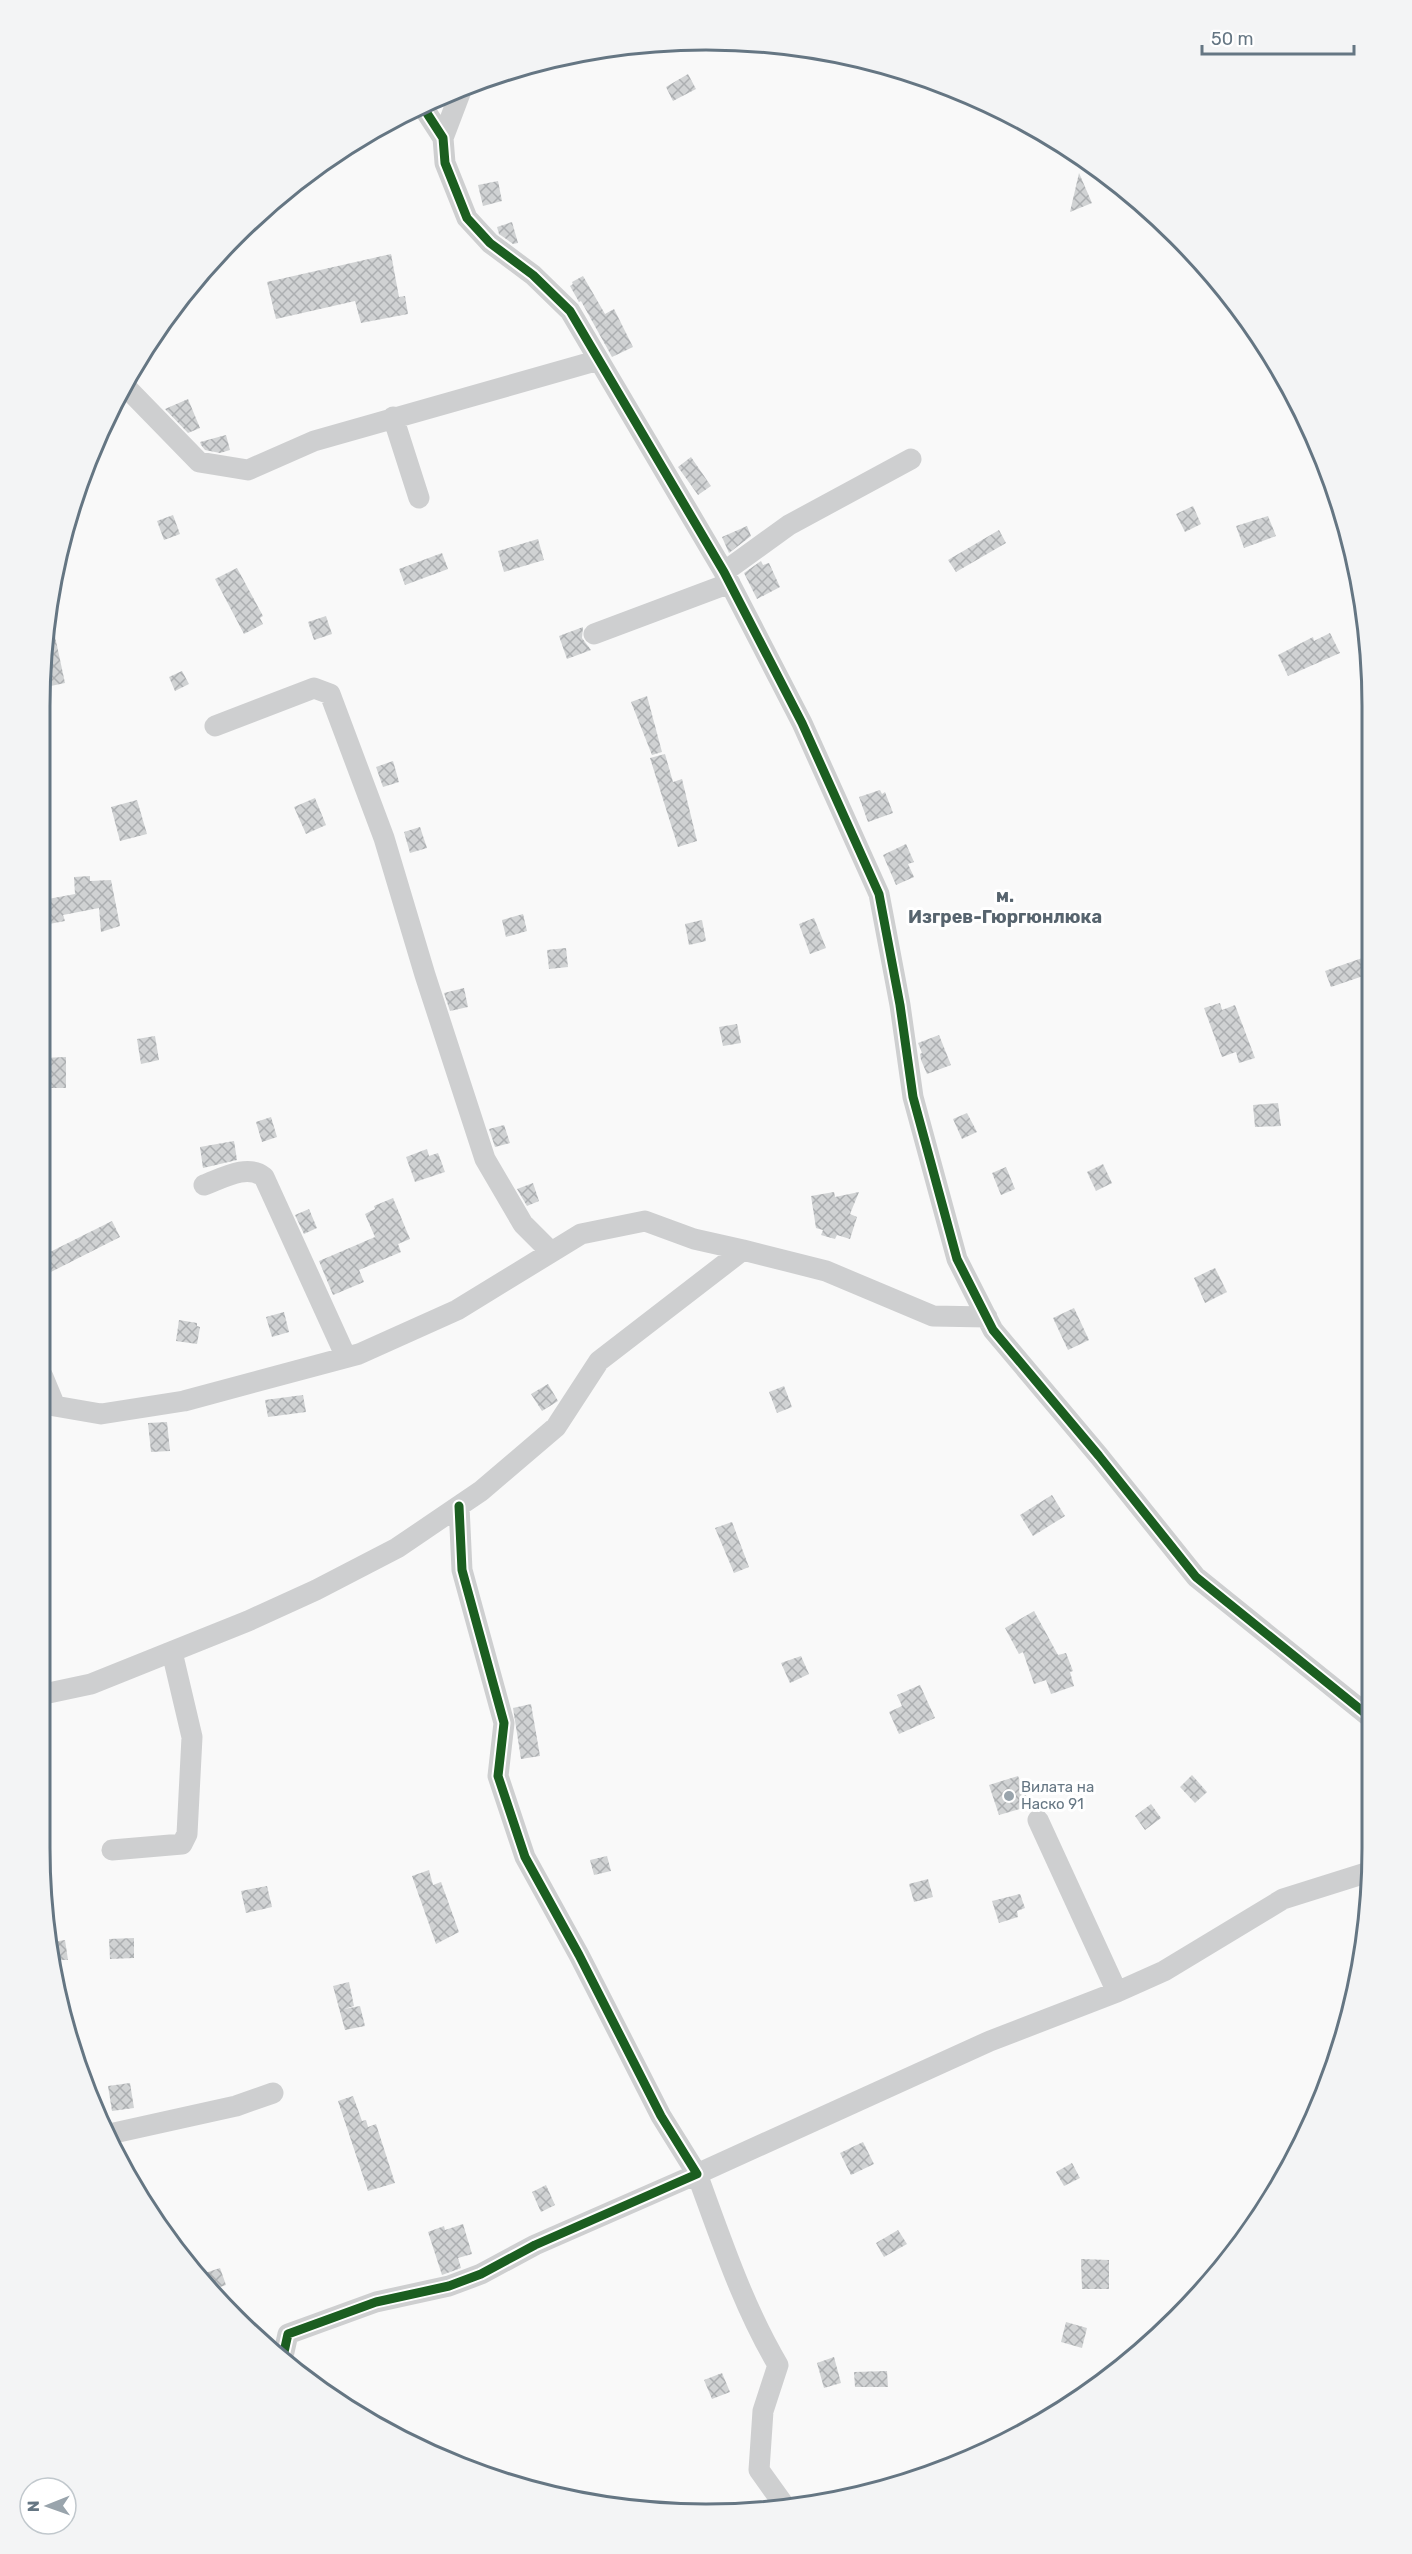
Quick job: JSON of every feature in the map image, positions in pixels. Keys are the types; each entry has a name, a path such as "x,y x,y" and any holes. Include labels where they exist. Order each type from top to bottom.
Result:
{"street":[{"path":"458,98 443,138 445,164 467,218 490,243 533,275 570,310 727,577 802,723 879,894 900,1005 913,1097 957,1259 993,1330 1099,1456 1196,1577 1362,1711"},
{"path":"426,112 443,138"},
{"path":"130,391 199,462 248,470 314,441 599,360"},
{"path":"393,417 419,498"},
{"path":"594,634 727,577 789,525 911,459"},
{"path":"215,726 314,688 330,694 384,838 425,975 485,1159 523,1224 551,1252"},
{"path":"204,1185 244,1171 258,1173 264,1177 346,1357"},
{"path":"50,1405 101,1414 184,1401 346,1357 457,1310 581,1234 645,1221 694,1239 826,1271 933,1316 987,1317"},
{"path":"50,1693 91,1684 172,1652 316,1590 397,1548 481,1491 556,1427 599,1361 743,1250"},
{"path":"459,1506 462,1570 504,1723 498,1776 525,1857 579,1955 661,2116 697,2174 736,2279 762,2337 778,2365 763,2411 759,2470 781,2500"},
{"path":"112,1850 182,1844 187,1834 192,1737 172,1652"},
{"path":"1038,1820 1117,1992"},
{"path":"284,2351 288,2334 376,2302 449,2286 481,2274 545,2240 697,2174 990,2041 1117,1992 1164,1971 1283,1899 1361,1874"},
{"path":"115,2133 236,2106 273,2093"}],"building":[{"path":"688,74 696,89 673,101 666,87"},
{"path":"1079,173 1092,203 1070,212"},
{"path":"498,181 502,201 483,206 478,185"},
{"path":"512,222 518,243 513,244 499,234 497,227"},
{"path":"391,254 399,297 405,296 408,314 361,323 355,301 276,319 267,282"},
{"path":"583,276 605,314 614,309 633,347 612,357 581,301 579,302 570,286 572,282"},
{"path":"188,399 200,428 188,433 165,409"},
{"path":"226,435 230,450 220,453 205,450 200,442"},
{"path":"691,457 711,486 698,495 678,467"},
{"path":"1193,506 1201,524 1185,532 1176,514"},
{"path":"173,515 180,534 164,540 157,521"},
{"path":"1268,516 1276,536 1244,548 1236,526"},
{"path":"747,526 751,536 729,553 722,537"},
{"path":"999,530 1006,543 956,572 948,560"},
{"path":"538,539 544,560 504,572 498,551"},
{"path":"442,553 448,569 405,585 399,569"},
{"path":"761,561 763,565 769,563 780,587 757,599 744,573"},
{"path":"237,568 263,616 260,618 263,624 244,634 215,579"},
{"path":"326,616 332,634 314,640 308,622"},
{"path":"583,627 582,638 591,650 567,659 559,636"},
{"path":"54,631 65,683 50,686"},
{"path":"1330,633 1340,653 1288,676 1278,655 1313,637 1314,641"},
{"path":"182,671 189,684 175,691 169,677"},
{"path":"647,696 662,752 652,755 631,702"},
{"path":"665,754 673,782 682,779 697,841 678,847 650,758"},
{"path":"393,761 399,782 383,787 376,767"},
{"path":"880,790 882,794 885,792 893,813 868,822 859,797"},
{"path":"315,798 326,825 306,834 294,807"},
{"path":"137,800 147,834 120,841 111,807"},
{"path":"420,827 427,848 410,853 404,832"},
{"path":"906,844 914,862 908,864 914,877 896,885 883,855"},
{"path":"90,876 90,881 111,880 120,926 101,932 99,908 63,915 65,921 50,924 50,899 75,894 74,877"},
{"path":"523,914 527,931 506,937 502,920"},
{"path":"814,918 826,948 810,954 799,924"},
{"path":"702,920 706,941 689,945 685,924"},
{"path":"566,948 568,967 549,969 547,950"},
{"path":"1362,958 1362,976 1331,987 1325,971"},
{"path":"464,988 468,1007 450,1011 444,993"},
{"path":"1220,1003 1222,1010 1235,1005 1255,1058 1239,1063 1236,1052 1222,1057 1204,1008"},
{"path":"737,1024 741,1043 723,1046 719,1027"},
{"path":"939,1035 951,1065 927,1074 921,1060 920,1054 922,1053 918,1043"},
{"path":"155,1036 159,1060 141,1064 137,1039"},
{"path":"66,1057 66,1088 50,1088 50,1058"},
{"path":"1278,1103 1281,1126 1255,1127 1253,1105"},
{"path":"967,1113 977,1132 962,1139 953,1119"},
{"path":"271,1117 277,1137 262,1142 256,1122"},
{"path":"504,1125 510,1143 495,1147 489,1129"},
{"path":"234,1141 237,1160 203,1168 200,1147"},
{"path":"427,1149 429,1156 438,1153 445,1172 415,1182 406,1157"},
{"path":"1103,1164 1112,1183 1096,1191 1087,1172"},
{"path":"1006,1167 1015,1189 1001,1195 992,1173"},
{"path":"533,1183 539,1201 527,1206 517,1189"},
{"path":"834,1192 835,1197 859,1192 850,1214 857,1217 850,1239 837,1235 835,1239 821,1235 823,1230 816,1228 811,1196"},
{"path":"393,1198 410,1239 398,1244 401,1252 359,1270 364,1282 333,1295 319,1261 375,1237 365,1214 375,1209 374,1206"},
{"path":"309,1209 317,1228 304,1234 295,1215"},
{"path":"112,1221 120,1237 50,1272 50,1252"},
{"path":"1215,1268 1227,1292 1205,1303 1194,1278"},
{"path":"1074,1308 1089,1340 1068,1350 1053,1318"},
{"path":"284,1312 289,1332 272,1337 266,1317"},
{"path":"179,1320 197,1323 200,1327 197,1344 176,1341"},
{"path":"548,1384 558,1401 542,1411 531,1394"},
{"path":"784,1386 792,1407 777,1413 769,1392"},
{"path":"303,1395 306,1412 268,1417 265,1400"},
{"path":"167,1422 170,1451 151,1452 148,1423"},
{"path":"1052,1495 1065,1516 1033,1536 1020,1515"},
{"path":"732,1522 749,1567 734,1573 715,1528"},
{"path":"1034,1611 1058,1655 1066,1653 1073,1671 1070,1672 1074,1686 1051,1694 1046,1680 1034,1684 1023,1652 1019,1654 1005,1628"},
{"path":"801,1656 809,1674 790,1683 781,1663"},
{"path":"920,1685 935,1718 899,1734 889,1712 902,1706 897,1695"},
{"path":"531,1704 540,1756 521,1759 513,1708"},
{"path":"1192,1775 1207,1792 1195,1803 1180,1787"},
{"name":"Вилата на Наско 91","path":"1018,1776 1030,1806 999,1815 989,1785"},
{"path":"1151,1804 1161,1818 1145,1830 1135,1816"},
{"path":"607,1856 611,1871 594,1875 590,1860"},
{"path":"429,1870 433,1885 441,1882 459,1932 436,1944 412,1876"},
{"path":"928,1879 933,1897 914,1902 909,1884"},
{"path":"267,1886 272,1907 246,1913 241,1891"},
{"path":"1020,1894 1025,1908 1017,1911 1018,1917 999,1923 992,1901"},
{"path":"134,1938 134,1958 110,1959 109,1939"},
{"path":"65,1940 68,1960 59,1960 56,1941"},
{"path":"349,1982 354,2006 344,2009 360,2006 365,2026 345,2030 333,1986"},
{"path":"130,2083 134,2108 112,2111 108,2086"},
{"path":"353,2096 362,2121 366,2120 368,2127 376,2124 395,2183 368,2191 338,2101"},
{"path":"863,2142 874,2164 851,2175 840,2153"},
{"path":"1072,2163 1080,2178 1064,2186 1056,2172"},
{"path":"546,2185 555,2205 541,2212 532,2192"},
{"path":"463,2224 472,2254 458,2258 461,2268 442,2275 428,2232 444,2226 445,2230"},
{"path":"898,2230 907,2244 884,2257 876,2243"},
{"path":"1081,2259 1109,2260 1109,2289 1082,2289"},
{"path":"220,2268 226,2285 218,2288 205,2273"},
{"path":"1066,2322 1087,2328 1082,2348 1061,2342"},
{"path":"834,2357 841,2383 824,2388 817,2363"},
{"path":"887,2371 888,2387 855,2387 854,2372"},
{"path":"722,2373 730,2392 712,2399 704,2380"}],"cycle path":[{"path":"426,112 443,138 445,163 467,218 490,243 533,275 570,311 724,572 802,723 879,894 900,1005 913,1097 957,1259 993,1330 1099,1456 1196,1577 1362,1711"},
{"path":"284,2351 288,2334 376,2302 449,2286 481,2274 535,2245 697,2174 661,2116 579,1955 525,1857 498,1776 504,1723 462,1570 459,1506"}],"place":[{"name":"Вилата на Наско 91","path":"1009,1796"}],"district":[{"name":"м. Изгрев-Гюргюнлюка","path":"1005,906"}]}
